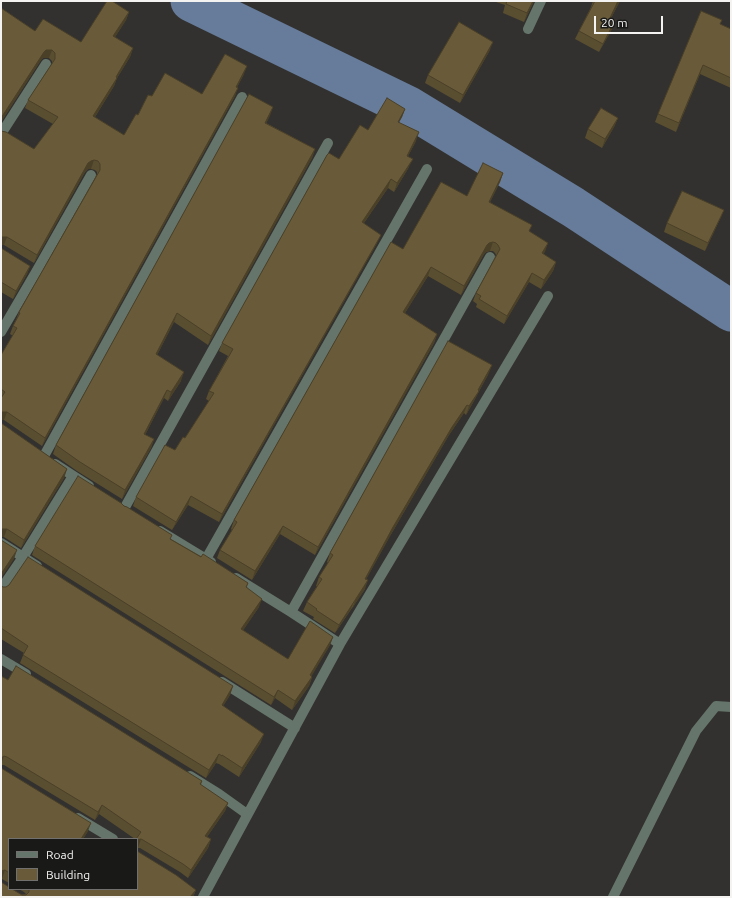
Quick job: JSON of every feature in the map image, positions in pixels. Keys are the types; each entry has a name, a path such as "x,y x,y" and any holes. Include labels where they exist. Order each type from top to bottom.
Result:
{"street":[{"path":"528,29 541,1"},
{"path":"1,134 46,64"},
{"path":"99,493 40,454 242,97"},
{"path":"124,509 328,143"},
{"path":"206,559 427,169"},
{"path":"1,332 33,270 91,175"},
{"path":"291,612 490,257"},
{"path":"200,895 295,728 340,644 548,296"},
{"path":"1,589 23,557 73,476"},
{"path":"149,524 340,644"},
{"path":"1,543 43,569"},
{"path":"1,658 34,679"},
{"path":"215,678 295,728"},
{"path":"614,897 696,731 716,706 731,707"},
{"path":"179,770 219,794 247,814"},
{"path":"67,811 110,838"}],"building":[{"path":"107,1 112,1 129,12 113,36 133,48 116,77 117,78 93,116 124,135 136,114 138,115 148,95 152,96 165,73 202,94 225,54 247,66 236,87 238,88 45,438 7,412 1,412 1,398 5,392 1,389 1,355 17,328 13,326 20,313 19,312 100,170 100,164 98,161 94,160 88,163 37,255 7,237 1,237 1,131 6,132 34,149 58,117 28,100 55,59 55,53 52,50 46,50 1,118 1,8 35,31 43,19 81,42"},
{"path":"507,1 533,1 527,13 506,4"},
{"path":"595,1 618,1 610,18 615,20 603,44 579,31"},
{"path":"701,11 722,20 720,24 731,29 731,78 703,65 679,123 658,114"},
{"path":"459,22 493,42 463,95 428,75"},
{"path":"249,94 273,107 265,123 315,149 211,336 177,313 156,354 184,372 171,392 167,390 144,434 154,439 125,490 56,445"},
{"path":"387,98 405,109 398,122 419,132 407,156 413,159 397,183 391,179 362,222 381,235 222,514 191,496 176,522 136,497 165,445 175,450 183,437 185,438 214,393 209,391 233,349 222,343 327,155 329,153 339,159 360,125 368,130"},
{"path":"601,108 618,118 605,139 588,129"},
{"path":"483,163 503,173 489,202 532,225 529,231 548,243 542,253 556,262 544,280 532,273 507,316 479,299 481,296 476,293 500,249 496,243 493,242 487,245 464,286 431,267 403,312 437,334 318,547 283,526 255,571 220,550 237,522 234,520 391,242 403,249 441,182 467,196"},
{"path":"682,191 724,210 708,243 667,223"},
{"path":"1,248 30,266 16,291 1,282"},
{"path":"448,341 492,365 478,390 479,391 469,406 467,405 452,427 393,527 365,579 368,580 339,625 316,610 317,609 307,602 322,579 319,577 333,555 330,553"},
{"path":"1,423 67,469 24,540 7,529 1,529"},
{"path":"78,476 172,535 170,539 201,557 203,554 248,583 246,587 262,599 241,629 288,659 310,621 333,637 310,675 312,677 295,701 278,690 274,697 35,546"},
{"path":"1,540 17,550 1,574"},
{"path":"28,557 233,686 222,705 264,734 242,768 219,754 209,770 23,655 28,646 1,628 1,586 6,587 9,585"},
{"path":"16,666 202,781 200,784 228,803 205,836 211,839 191,870 143,840 138,840 137,838 141,832 102,805 98,812 7,757 4,756 1,758 1,676 8,680"},
{"path":"1,768 91,823 82,838 8,838 8,872 5,870 1,871"},
{"path":"138,852 176,875 196,890 190,897 1,897 1,882 8,886 8,890 14,890 22,895 26,895 29,890 138,890"}],"waterway":[{"path":"191,1 409,107 573,207 731,311"}]}
